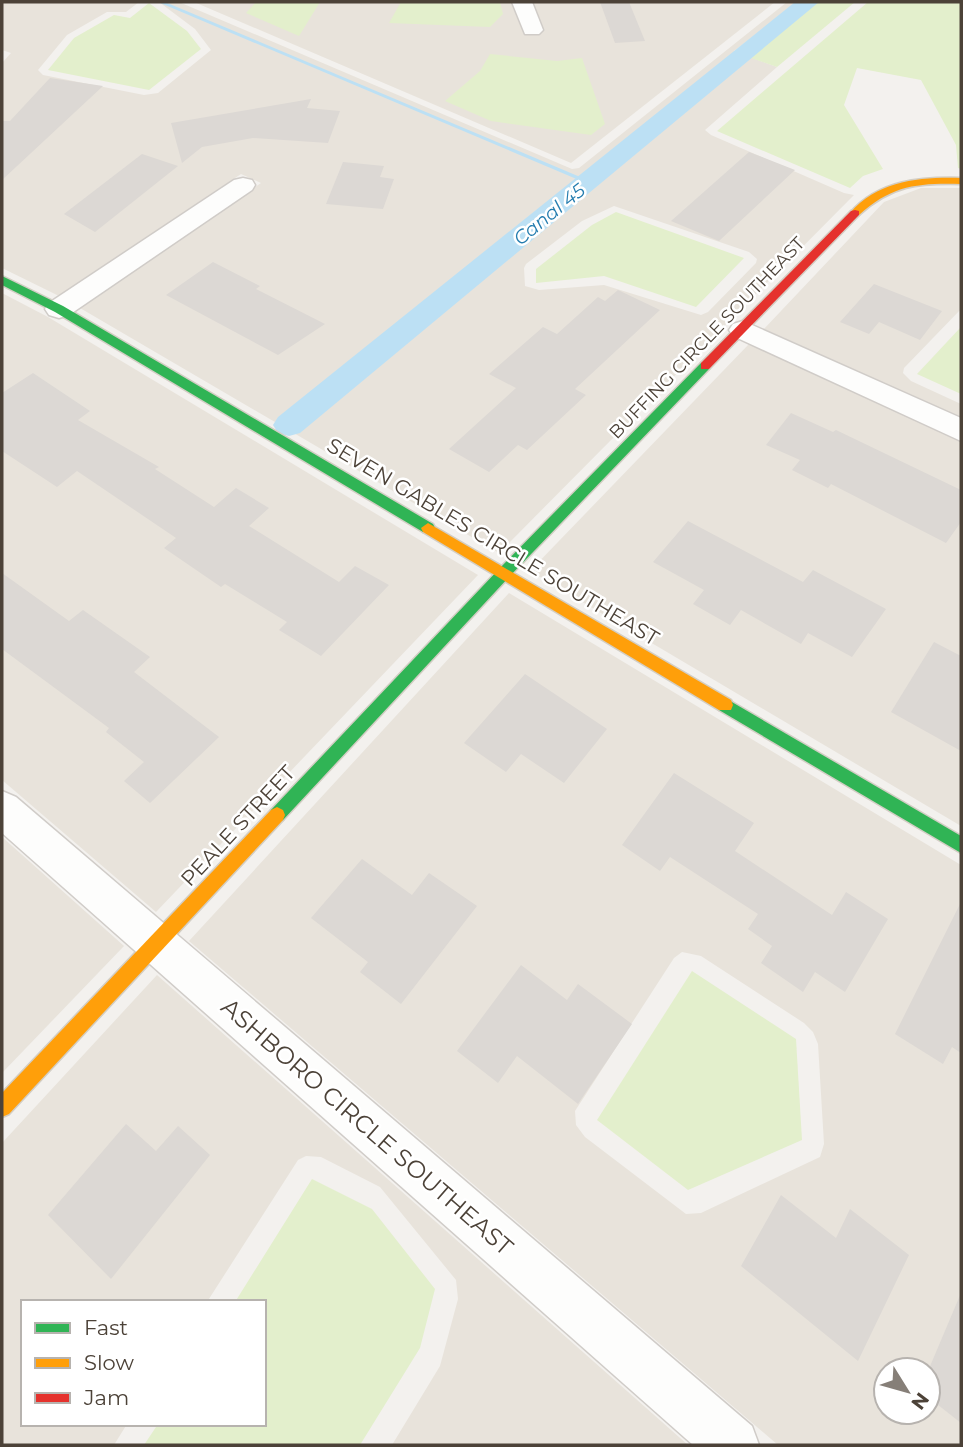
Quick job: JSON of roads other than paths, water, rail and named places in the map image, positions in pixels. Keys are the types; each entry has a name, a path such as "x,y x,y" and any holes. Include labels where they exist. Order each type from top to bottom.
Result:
{"street":[{"path":"522,2 532,30"},
{"name":"BUFFING CIRCLE SOUTHEAST","path":"503,573 871,196 913,180 961,181"},
{"path":"59,309 243,185"},
{"name":"SEVEN GABLES CIRCLE SOUTHEAST","path":"2,280 59,309 961,845"},
{"path":"743,330 961,430"},
{"name":"PEALE STREET","path":"2,1107 503,573"},
{"name":"ASHBORO CIRCLE SOUTHEAST","path":"2,808 733,1445"}],"waterway":[{"path":"161,2 588,182"},
{"name":"Canal 45","path":"289,425 808,2"}]}
